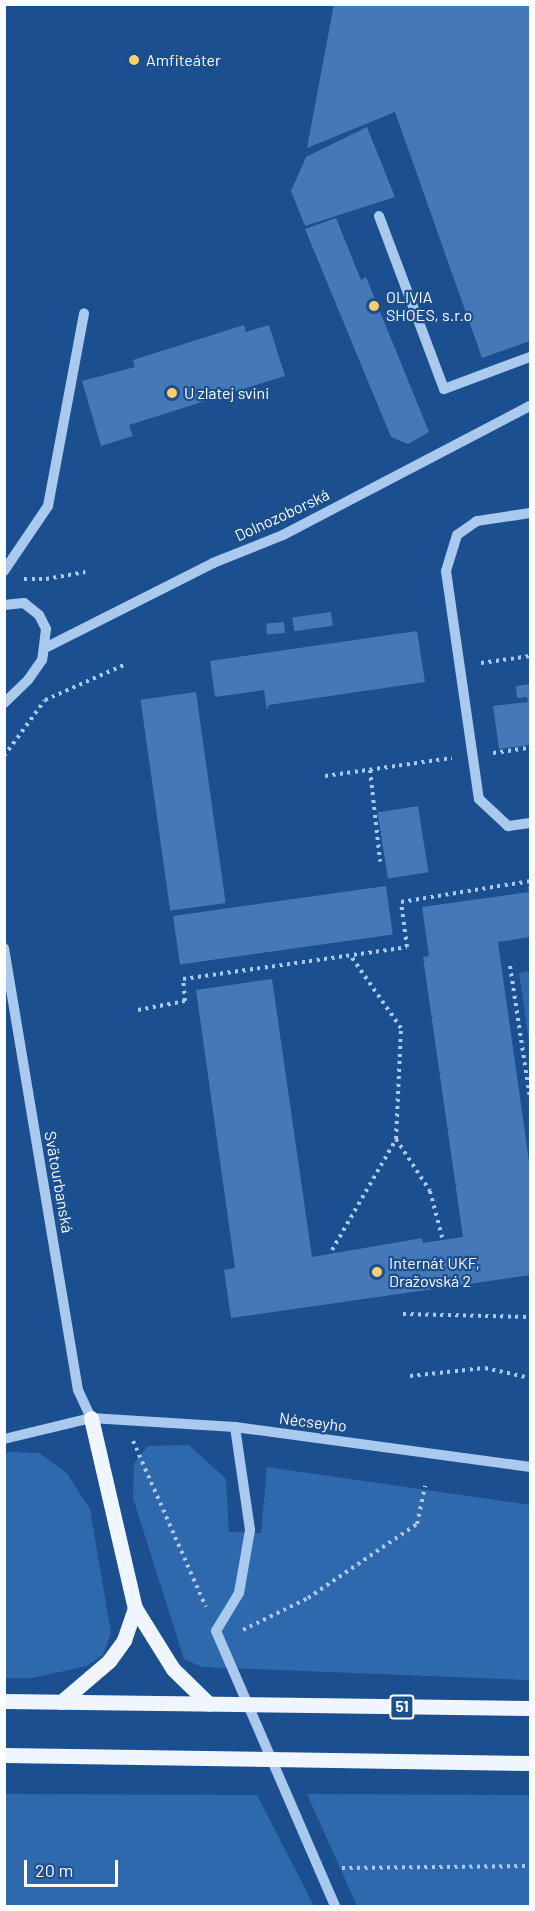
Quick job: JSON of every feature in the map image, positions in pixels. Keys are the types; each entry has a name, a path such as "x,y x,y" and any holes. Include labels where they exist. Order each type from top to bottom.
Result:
{"main road":[{"path":"91,1419 135,1608 173,1669 209,1704"},
{"path":"61,1702 109,1661 124,1640 135,1608"},
{"name":"51","path":"4,1701 531,1708"},
{"path":"4,1755 531,1763"}],"street":[{"path":"379,216 444,389 531,357"},
{"path":"4,571 48,506 84,313"},
{"name":"Dolnozoborská","path":"45,648 213,563 283,535 531,406"},
{"path":"531,513 477,520 457,536 446,571 479,799 508,826 531,823"},
{"path":"4,703 28,680 42,660 46,629 39,615 24,603 5,602"},
{"name":"Svätourbanská","path":"4,948 78,1390 91,1419"},
{"name":"Nécseyho","path":"4,1439 91,1419 235,1427 531,1467"},
{"path":"235,1427 250,1530 239,1593 216,1631 335,1906"}],"path":[{"path":"15,579 46,579 85,572"},
{"path":"460,667 531,656"},
{"path":"4,756 45,700 124,665"},
{"path":"325,776 531,748"},
{"path":"370,770 380,861"},
{"path":"138,1010 185,1000 183,979 407,947 401,902 531,880"},
{"path":"332,1250 396,1139 401,1028 350,955"},
{"path":"510,966 531,1098"},
{"path":"396,1139 430,1191 442,1237"},
{"path":"403,1314 531,1317"},
{"path":"410,1376 485,1368 531,1378"},
{"path":"124,1421 216,1631"},
{"path":"234,1635 308,1598 417,1524 425,1486"},
{"path":"318,1868 531,1866"}],"shaded area":[{"path":"530,971 530,1048 519,973"},
{"path":"189,1445 226,1479 229,1532 261,1533 267,1467 530,1505 530,1680 202,1667 184,1659 133,1498 134,1463 148,1446"},
{"path":"4,1453 39,1453 66,1472 90,1509 111,1633 103,1655 87,1666 32,1678 5,1678"},
{"path":"5,1794 257,1795 314,1906 5,1906"},
{"path":"307,1794 530,1795 530,1906 357,1906"}],"building":[{"path":"334,4 530,4 530,341 482,358 395,112 307,148"},
{"path":"367,127 395,197 305,226 291,191 306,157"},
{"path":"336,218 361,280 366,277 429,432 408,444 391,437 305,229"},
{"path":"244,325 246,332 269,325 285,376 129,425 133,436 101,446 82,381 135,367 133,360"},
{"path":"331,612 333,626 294,631 292,617"},
{"path":"284,622 285,633 267,635 266,624"},
{"path":"417,631 425,682 269,705 267,710 264,690 215,697 210,661"},
{"path":"530,684 530,745 499,749 493,706 528,702 527,697 517,698 516,686"},
{"path":"196,692 226,903 170,911 141,700"},
{"path":"418,806 428,872 388,879 378,812"},
{"path":"386,886 393,935 180,964 173,916"},
{"path":"528,887 530,887 530,937 498,942 530,1168 530,1275 231,1318 224,1270 235,1268 196,990 272,979 312,1257 422,1238 423,1243 463,1237 423,957 429,956 422,907 529,892"}],"place":[{"name":"Amfiteáter","path":"134,60"},
{"name":"OLIVIA SHOES, s.r.o","path":"374,306"},
{"name":"U zlatej svini","path":"172,393"},
{"name":"Internát UKF, Dražovská 2","path":"377,1272"}]}
